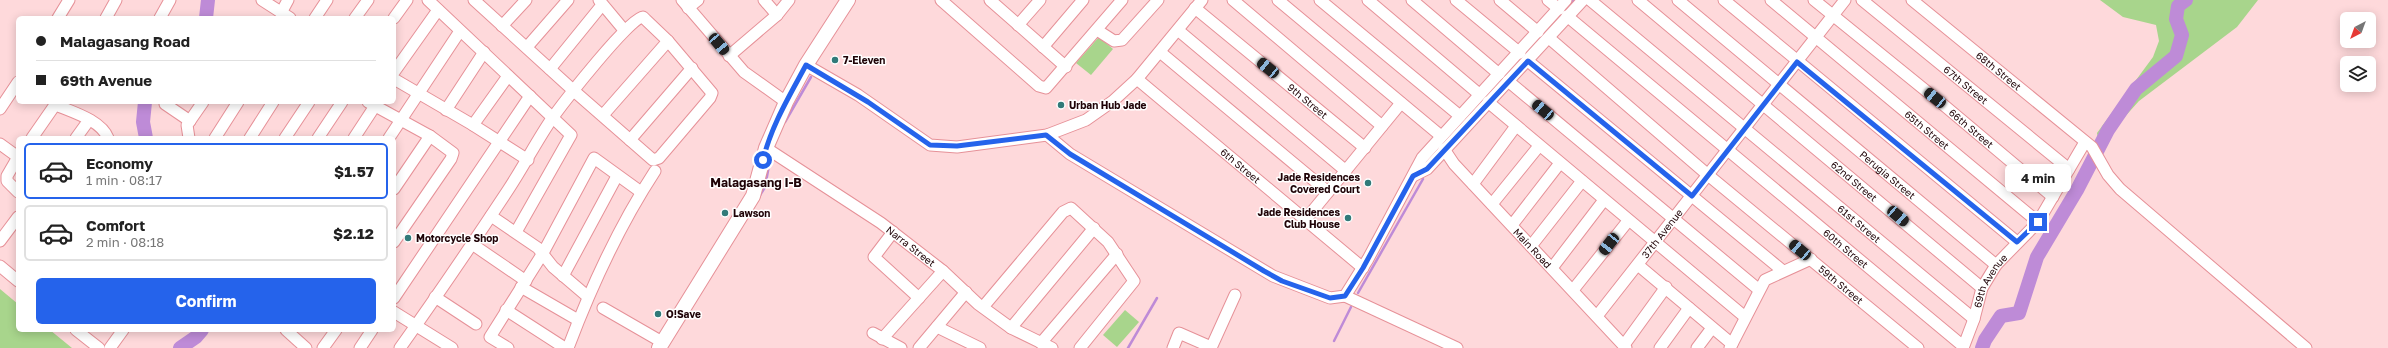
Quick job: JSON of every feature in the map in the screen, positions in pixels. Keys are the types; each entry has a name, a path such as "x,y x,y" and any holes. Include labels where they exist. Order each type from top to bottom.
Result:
{"main road":[{"path":"660,345 753,196 766,148 786,102 806,65 848,0"}],"street":[{"path":"59,16 69,0"},
{"path":"107,16 116,0"},
{"path":"161,16 170,0"},
{"path":"262,0 286,15 288,0"},
{"path":"316,16 327,0"},
{"path":"356,16 368,0"},
{"path":"395,16 407,0"},
{"path":"428,0 569,132 570,138 516,232"},
{"path":"502,26 526,0"},
{"path":"526,47 568,0"},
{"path":"698,0 685,4 744,72 786,102"},
{"path":"764,0 777,15"},
{"path":"729,56 777,15 789,0"},
{"path":"941,0 1043,88 1049,87 1122,0"},
{"path":"990,0 1066,67"},
{"path":"1018,25 1039,0"},
{"path":"1043,47 1083,0"},
{"path":"1097,30 1114,41 1122,40 1158,0"},
{"path":"1233,0 1382,126"},
{"path":"1278,0 1441,136"},
{"path":"1320,0 1460,116"},
{"path":"1368,0 1479,94"},
{"path":"1412,0 1758,289"},
{"path":"1456,0 1520,53"},
{"path":"1500,0 1538,32"},
{"name":"60th Street","path":"1548,0 1963,347"},
{"path":"1345,296 1363,268 1422,158 1479,94 1528,61 1549,38 1563,13 1566,0"},
{"path":"1413,176 1427,169 1488,102 1520,53 1538,32 1583,0"},
{"name":"61st Street","path":"1590,0 1974,319"},
{"name":"62nd Street","path":"1638,0 1763,106 1886,206 1982,288"},
{"name":"Perugia Street","path":"1678,0 1780,83 1996,265"},
{"path":"1724,0 1797,62 2017,242"},
{"name":"65th Street","path":"1771,0 2038,222"},
{"name":"66th Street","path":"1814,0 1946,107 2053,197"},
{"name":"37th Avenue","path":"1597,316 1845,0"},
{"name":"67th Street","path":"1862,0 2069,169"},
{"name":"68th Street","path":"1912,0 2085,142 2098,154 2105,170 2120,189 2306,348"},
{"path":"400,348 491,216 528,160 553,118 574,91 624,30 639,17 643,17 668,41 692,68 710,90 710,98 659,158 653,160 574,91 502,26 480,2"},
{"path":"550,69 600,2 624,30"},
{"path":"806,65 868,102 930,145 957,146 1046,135 1086,120 1113,102 1137,79 1179,31 1199,4"},
{"name":"9th Street","path":"1199,4 1365,148"},
{"path":"396,69 438,10"},
{"path":"390,136 460,31"},
{"path":"1179,31 1346,171"},
{"name":"59th Street","path":"1549,38 1708,175 1918,348"},
{"path":"603,115 668,41"},
{"path":"446,110 484,52"},
{"path":"1160,52 1328,192"},
{"path":"1528,61 1782,271"},
{"path":"630,140 692,68"},
{"path":"473,125 508,76"},
{"name":"6th Street","path":"1137,79 1363,268"},
{"path":"396,80 473,125 528,160"},
{"path":"0,109 16,85"},
{"path":"396,295 501,142 530,96"},
{"path":"1306,219 1401,102"},
{"path":"1488,102 1745,317"},
{"path":"33,136 56,104"},
{"path":"59,104 89,120 102,129 107,136"},
{"path":"165,104 190,121"},
{"path":"189,136 187,126 202,104"},
{"path":"216,136 237,104"},
{"path":"251,136 272,104"},
{"path":"286,136 308,104"},
{"path":"319,136 341,104"},
{"path":"355,136 371,104 430,136 453,153 452,159 396,239"},
{"path":"77,136 89,120"},
{"path":"1473,184 1516,126"},
{"path":"1046,135 1070,154 1273,276 1330,298 1345,296 1457,348"},
{"path":"396,186 430,136"},
{"name":"69th Avenue","path":"1963,347 1974,319 1982,288 1996,265 2038,222 2085,142"},
{"path":"0,144 16,156"},
{"path":"1492,204 1539,146"},
{"name":"Narra Street","path":"766,148 893,232 943,271 983,307 1011,328 1046,346"},
{"name":"Main Road","path":"1444,149 1454,164 1625,347"},
{"path":"508,348 490,337 543,253 594,158 641,192"},
{"path":"16,160 7,176 7,181 16,190"},
{"path":"1512,225 1560,163"},
{"path":"506,310 566,348 588,296 641,192 655,171"},
{"path":"563,276 617,176"},
{"path":"1531,246 1582,181"},
{"path":"1552,268 1604,200"},
{"path":"983,307 1068,208 1074,210 1094,228 1117,254 1134,281 1080,348"},
{"path":"491,216 516,232 543,253 563,276 588,296"},
{"path":"0,241 16,220"},
{"path":"1573,290 1628,220"},
{"path":"1011,328 1094,228"},
{"path":"893,232 874,257 919,298"},
{"path":"472,244 523,284 578,320"},
{"path":"1046,346 1117,254"},
{"path":"1638,265 1731,346 1758,289 1764,280 1811,259"},
{"path":"0,266 16,279"},
{"path":"901,348 878,336 919,298 943,271"},
{"path":"1625,347 1666,288"},
{"path":"919,348 966,292"},
{"path":"1173,348 1179,333 1211,348 1235,295"},
{"path":"435,297 476,324"},
{"path":"603,308 660,345"},
{"path":"1660,348 1689,308"},
{"path":"396,313 452,348"},
{"path":"937,327 980,348"},
{"path":"1697,348 1712,328"},
{"path":"79,332 99,348"},
{"path":"110,348 122,332"},
{"path":"292,332 306,348"},
{"path":"323,348 335,332"},
{"path":"360,348 371,332"}],"green space":[{"path":"2100,0 2258,0 2237,27 2139,101 2121,121 2106,145 2098,139 2097,133 2153,57 2159,41 2156,25 2123,17"},
{"path":"1099,37 1113,49 1091,75 1076,63"},
{"path":"0,289 16,302 16,332 52,332 72,348 0,348"},
{"path":"1125,310 1139,322 1117,347 1103,335"}],"waterway":[{"path":"206,16 208,0"},
{"path":"1558,17 1574,0"},
{"path":"1982,348 1985,340 2001,316 2019,313 2037,257 2077,190 2108,130 2136,89 2176,56 2182,35 2176,19 2178,6 2186,0"},
{"path":"1444,142 1535,43"},
{"path":"785,122 811,77"},
{"path":"145,104 143,122 146,136"},
{"path":"759,197 765,187 770,160"},
{"path":"1358,293 1423,179"},
{"path":"1128,348 1157,298"},
{"path":"1334,341 1351,307"},
{"path":"180,348 196,337 200,332"}],"place":[{"name":"7-Eleven","path":"835,60"},
{"name":"Urban Hub Jade","path":"1061,105"},
{"name":"Jade Residences Covered Court","path":"1368,183"},
{"name":"Lawson","path":"725,213"},
{"name":"Jade Residences Club House","path":"1348,218"},
{"name":"Motorcycle Shop","path":"408,238"},
{"name":"O!Save","path":"658,314"}],"district":[{"name":"Malagasang I-B","path":"756,183"}],"route":[{"path":"763,160 766,148 786,102 806,65 858,95 930,145 949,147 1046,135 1070,154 1264,271 1282,281 1330,298 1338,298 1345,296 1363,268 1413,176 1425,171 1528,61 1692,196 1797,62 1913,154 2017,242 2038,222"}]}
